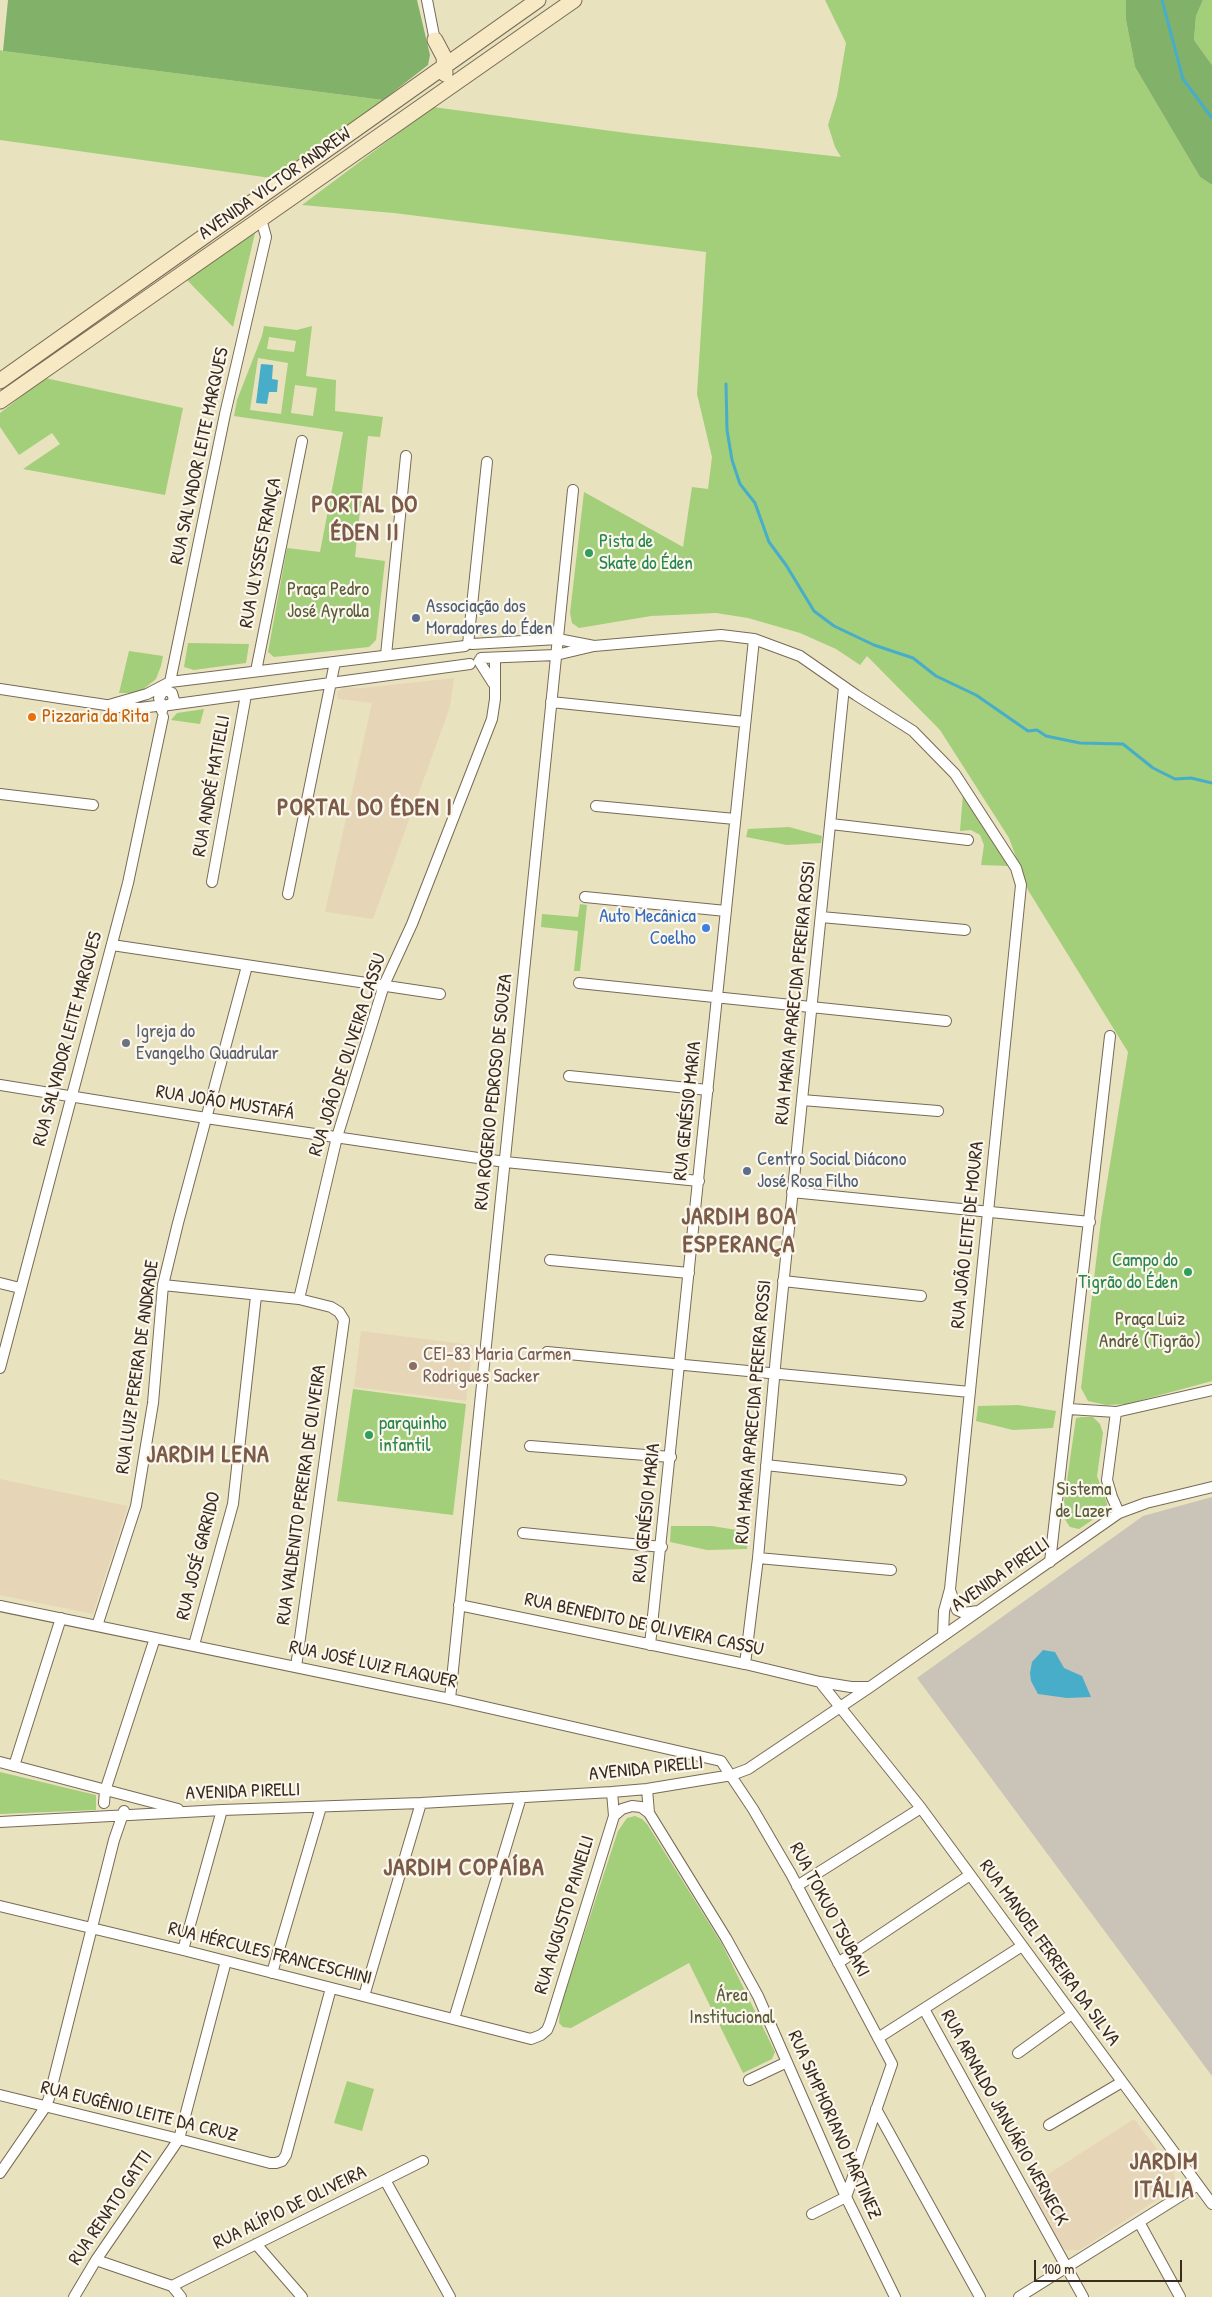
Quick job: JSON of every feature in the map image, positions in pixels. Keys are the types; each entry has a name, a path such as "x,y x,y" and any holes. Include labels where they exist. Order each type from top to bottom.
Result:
{"main road":[{"name":"AVENIDA VICTOR ANDREW","path":"0,382 538,0"},
{"name":"AVENIDA VICTOR ANDREW","path":"0,401 574,0"},
{"path":"435,40 444,57 442,68 443,82 437,96"},
{"path":"233,216 248,216 258,219"}],"street":[{"path":"426,0 435,40 446,51 465,52"},
{"name":"RUA SALVADOR LEITE MARQUES","path":"0,1368 128,883 225,414 273,209"},
{"path":"258,219 263,226 266,237"},
{"name":"RUA ULYSSES FRANÇA","path":"256,671 302,441"},
{"path":"386,655 406,456"},
{"path":"477,661 464,661 461,655 468,645 487,462"},
{"name":"RUA ROGERIO PEDROSO DE SOUZA","path":"450,1699 573,490"},
{"path":"0,689 140,708 166,702 330,685 494,658 556,655 594,646 721,635 754,639 800,656 856,695 841,714"},
{"path":"109,705 147,694 170,682 468,645 558,639 573,640 594,646"},
{"name":"RUA GENÉSIO MARIA","path":"650,1645 662,1547 754,639"},
{"path":"468,645 480,648 477,661 494,685"},
{"name":"RUA JOÃO DE OLIVEIRA CASSU","path":"299,1299 337,1137 384,985 412,924 492,719 494,658"},
{"path":"288,894 335,662"},
{"name":"RUA MARIA APARECIDA PEREIRA ROSSI","path":"745,1664 758,1558 783,1281 844,687"},
{"name":"RUA ANDRÉ MATIELLI","path":"212,882 246,695"},
{"name":"RUA JOÃO LEITE DE MOURA","path":"856,695 913,731 956,774 1016,868 1021,885 950,1589 944,1611 943,1636"},
{"path":"551,702 745,722"},
{"path":"0,794 93,805"},
{"path":"596,806 735,819"},
{"path":"831,824 968,840"},
{"path":"585,897 726,911"},
{"path":"821,917 965,930"},
{"path":"112,944 440,994"},
{"name":"RUA LUIZ PEREIRA DE ANDRADE","path":"97,1626 136,1506 152,1403 163,1285 247,966"},
{"path":"579,983 946,1021"},
{"path":"1050,1562 1069,1409 1110,1036"},
{"path":"569,1076 708,1090"},
{"name":"RUA JOÃO MUSTAFÁ","path":"0,1085 206,1118 504,1162 699,1181"},
{"path":"802,1100 938,1111"},
{"path":"792,1192 1090,1222"},
{"path":"550,1260 689,1272"},
{"path":"783,1281 921,1296"},
{"path":"0,1283 20,1288"},
{"path":"163,1285 299,1299"},
{"name":"RUA JOSÉ GARRIDO","path":"194,1645 233,1504 256,1296"},
{"name":"RUA VALDENITO PEREIRA DE OLIVEIRA","path":"296,1667 344,1320 339,1312 331,1307 299,1299"},
{"path":"546,1352 970,1392"},
{"path":"1069,1409 1116,1412 1212,1390"},
{"path":"1116,1412 1107,1480 1119,1512"},
{"path":"530,1446 671,1457"},
{"path":"766,1465 901,1480"},
{"name":"AVENIDA PIRELLI","path":"0,1822 113,1811 191,1812 421,1803 612,1792 647,1789 732,1775 748,1769 870,1687 1119,1512 1146,1503 1212,1487"},
{"path":"523,1533 662,1547"},
{"path":"758,1558 891,1570"},
{"name":"RUA JOÃO LEITE DE MOURA","path":"950,1589 957,1610 964,1613 979,1611"},
{"name":"RUA BENEDITO DE OLIVEIRA CASSU","path":"459,1605 745,1664 823,1683 860,1688 870,1687"},
{"name":"RUA JOSÉ LUIZ FLAQUER","path":"0,1606 450,1699 712,1758 721,1761 732,1775"},
{"path":"14,1766 61,1618"},
{"path":"0,2173 46,2106 114,1840 113,1811 105,1791 155,1638"},
{"path":"823,1683 843,1705"},
{"name":"RUA MANOEL FERREIRA DA SILVA","path":"843,1705 1212,2204"},
{"path":"0,1762 191,1812"},
{"name":"RUA TOKUO TSUBAKI","path":"732,1775 797,1886 892,2064 876,2109"},
{"name":"RUA SIMPHORIANO MARTINEZ","path":"647,1789 649,1813 726,1938 758,1996 846,2198 895,2297"},
{"name":"RUA AUGUSTO PAINELLI","path":"531,2039 547,2030 550,2023 614,1816 612,1792"},
{"path":"113,1811 125,1802 117,1794"},
{"path":"114,1840 113,1811 107,1798 117,1794"},
{"path":"454,2019 521,1797"},
{"path":"364,1996 421,1803"},
{"path":"272,1973 321,1806"},
{"path":"614,1816 622,1809 632,1806 641,1807 649,1813"},
{"path":"797,1886 921,1808"},
{"path":"183,1950 222,1810"},
{"path":"838,1964 970,1876"},
{"name":"RUA HÉRCULES FRANCESCHINI","path":"0,1906 91,1930 183,1950 531,2039"},
{"path":"878,2038 1022,1946"},
{"name":"RUA RENATO GATTI","path":"74,2297 96,2260 179,2138 226,1961"},
{"name":"RUA EUGÊNIO LEITE DA CRUZ","path":"0,2095 179,2138 270,2163 282,2161 286,2155 331,1988"},
{"name":"RUA ARNALDO JANUÁRIO WERNECK","path":"924,2009 1083,2297"},
{"path":"1018,2053 1072,2014"},
{"path":"749,2080 787,2062"},
{"path":"1049,2125 1122,2082"},
{"path":"812,2214 846,2198 876,2109"},
{"path":"876,2109 980,2297"},
{"name":"RUA ALÍPIO DE OLIVEIRA","path":"172,2286 423,2161"},
{"path":"385,2180 450,2297"},
{"path":"1019,2297 1198,2185"},
{"path":"1139,2222 1180,2297"},
{"path":"256,2244 302,2297"},
{"path":"96,2260 172,2286 182,2297"}],"shaded area":[{"path":"454,678 450,707 373,919 325,912 372,703 338,699 337,692 344,687 363,688"},
{"name":"CEI-83 Maria Carmen Rodrigues Sacker","path":"361,1331 473,1345 466,1401 354,1387"},
{"path":"0,1479 128,1506 93,1614 0,1595"},
{"path":"1212,1497 1212,2076 917,1678 1143,1516"},
{"path":"1134,2119 1174,2171 1175,2186 1172,2190 1080,2250 1066,2250 1060,2246 1028,2187"}],"green space":[{"path":"8,0 417,0 430,55 428,65 383,100 3,51"},
{"name":"Praça Luiz André (Tigrão)","path":"825,0 1126,0 1126,20 1135,67 1200,177 1212,185 1212,1381 1127,1404 1106,1405 1088,1401 1081,1388 1101,1220 1128,1052 1028,890 1009,838 940,730 867,656 860,665 836,649 800,633 748,618 716,613 651,616 579,628 572,623 570,613 584,492 683,547 692,487 708,489 712,457 697,394 706,252 394,213 302,205 433,107 634,134 841,157 835,147 828,125 837,96 846,43"},
{"path":"1126,0 1203,0 1196,16 1194,40 1212,65 1212,185 1200,177 1135,67 1126,20"},
{"path":"1203,0 1212,0 1212,65 1194,40 1196,16"},
{"path":"0,50 383,100 271,178 0,140"},
{"path":"252,231 255,233 233,327 185,278"},
{"name":"Praça Pedro José Ayrolla","path":"264,326 297,330 312,326 306,376 336,380 335,411 383,417 380,437 368,436 355,557 385,561 376,640 369,647 274,657 268,652 287,548 320,552 343,432 234,416 237,400 262,336","holes":["269,337 296,341 294,352 267,349","258,358 288,363 281,414 250,410","295,385 317,388 313,416 291,413"]},
{"path":"45,378 183,408 165,495 23,469 60,444 52,433 19,455 0,427 0,413"},
{"path":"188,643 249,644 246,663 194,670 184,667"},
{"path":"129,651 163,656 161,666 156,679 138,693 119,693"},
{"path":"204,709 200,724 171,720 177,713"},
{"path":"963,794 1009,866 981,865 984,845 980,835 971,830 960,831"},
{"path":"789,827 822,836 821,843 787,845 746,837 748,829"},
{"path":"580,904 587,905 580,971 574,971 578,931 541,927 542,914 578,917"},
{"path":"353,1389 466,1404 453,1515 337,1501"},
{"name":"Sistema de Lazer","path":"1018,1405 1056,1411 1053,1428 1013,1430 976,1421 978,1406"},
{"path":"1093,1417 1100,1424 1103,1433 1097,1476 1107,1503 1107,1510 1079,1529 1070,1527 1062,1515 1076,1418"},
{"path":"671,1526 712,1526 749,1532 747,1549 707,1550 670,1542"},
{"path":"0,1772 96,1795 96,1810 0,1814"},
{"name":"Área Institucional","path":"635,1816 647,1824 722,1944 775,2052 772,2059 743,2073 689,1963 571,2028 563,2027 559,2023 560,2008 618,1831 627,1818"},
{"path":"347,2081 374,2089 362,2131 334,2123"}],"water":[{"path":"261,364 273,365 272,379 278,380 277,392 269,392 267,404 256,403"},
{"path":"1043,1650 1055,1652 1064,1668 1082,1676 1091,1697 1067,1698 1038,1694 1031,1681 1030,1673 1032,1662"}],"waterway":[{"path":"1162,0 1183,79 1212,118"},
{"path":"726,384 727,430 732,460 740,484 755,503 769,542 786,565 814,611 834,626 874,645 913,658 936,676 976,695 1028,731 1037,730 1046,736 1080,743 1123,744 1153,768 1175,779 1191,778 1212,783"}],"place":[{"name":"Pista de Skate do Éden","path":"589,553"},
{"name":"Associação dos Moradores do Éden","path":"416,618"},
{"name":"Pizzaria da Rita","path":"32,717"},
{"name":"Auto Mecânica Coelho","path":"706,928"},
{"name":"Igreja do Evangelho Quadrular","path":"126,1043"},
{"name":"Centro Social Diácono José Rosa Filho","path":"747,1171"},
{"name":"Campo do Tigrão do Éden","path":"1188,1272"},
{"name":"CEI-83 Maria Carmen Rodrigues Sacker","path":"413,1366"},
{"name":"parquinho infantil","path":"369,1435"}],"district":[{"name":"PORTAL DO ÉDEN II","path":"365,520"},
{"name":"PORTAL DO ÉDEN I","path":"365,809"},
{"name":"JARDIM BOA ESPERANÇA","path":"739,1232"},
{"name":"JARDIM LENA","path":"208,1456"},
{"name":"JARDIM COPAÍBA","path":"464,1869"},
{"name":"JARDIM ITÁLIA","path":"1164,2177"}]}
